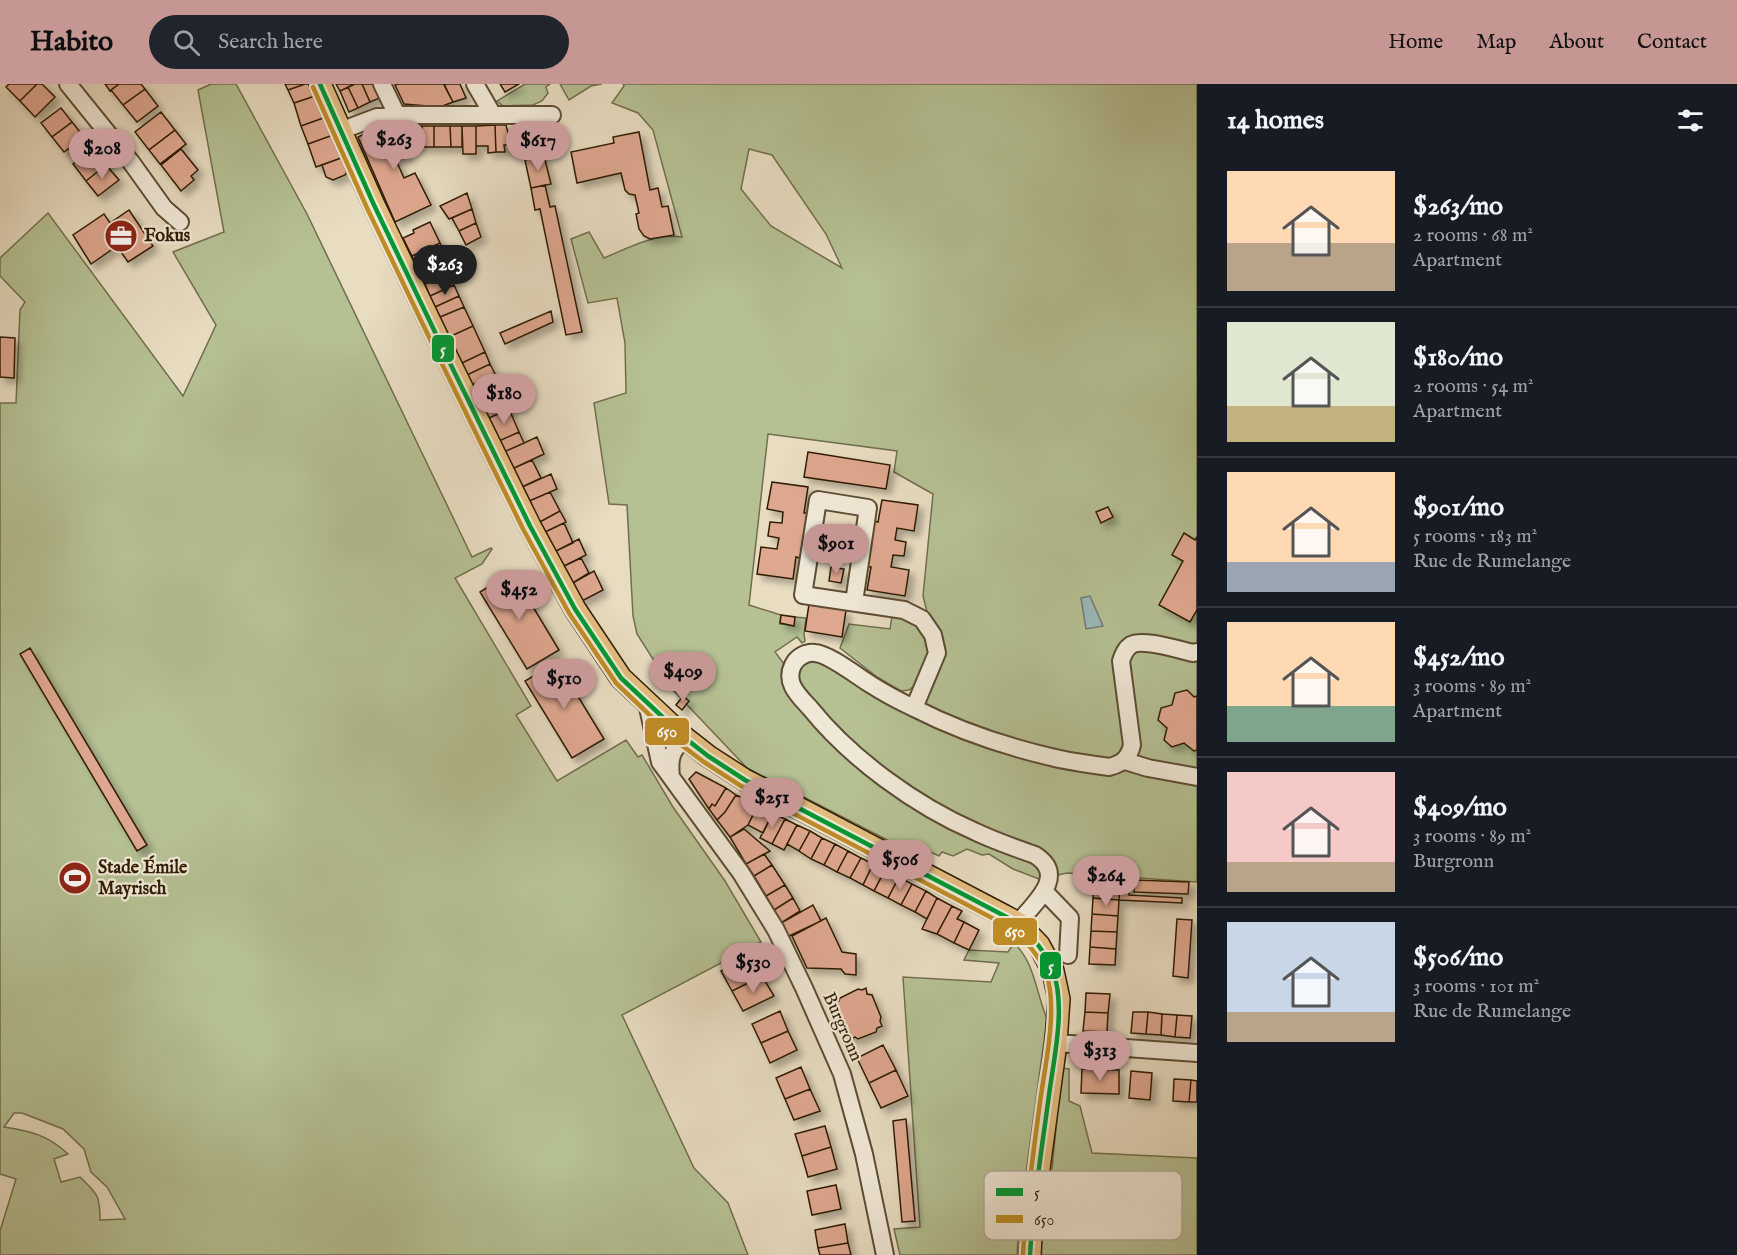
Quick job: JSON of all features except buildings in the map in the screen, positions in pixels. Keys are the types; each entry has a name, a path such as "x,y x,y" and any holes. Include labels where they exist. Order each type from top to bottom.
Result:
{"main road":[{"path":"320,84 442,347 530,526 576,609 621,678 680,734 708,756 746,780 1018,923 1039,945 1053,971 1059,999 1056,1043 1039,1171"},
{"path":"1030,1255 1031,1240"}],"street":[{"path":"68,84 131,162 164,208 180,222"},
{"path":"382,84 397,115"},
{"path":"475,84 493,115"},
{"path":"340,131 377,117 397,115 552,115"},
{"path":"854,602 868,508 818,500 803,595 904,610 922,619 933,635 937,652 914,708"},
{"path":"1018,923 1044,891 1049,881 1049,871 1044,861 1035,855 974,832 936,812 876,773 819,719 795,690 790,681 790,672 794,662 803,655 814,653 824,655 872,686 958,728 1005,745 1052,758 1109,767 1125,761 1132,745 1121,661 1124,652 1132,645 1141,642 1197,652"},
{"name":"Burgronn","path":"647,703 660,762 741,873 776,930 842,1074 864,1154 885,1255"},
{"path":"656,747 680,734"},
{"path":"670,777 669,762 680,734"},
{"path":"1125,761 1148,768 1197,777"},
{"path":"1044,891 1070,918 1068,955"},
{"path":"1056,1043 1197,1053"}],"green space":[{"path":"211,84 236,84 307,214 472,557 492,549 482,564 455,578 531,706 516,715 557,781 626,740 638,757 642,755 673,807 725,881 761,942 622,1015 694,1168 728,1203 748,1255 0,1255 0,1231 16,1179 0,1174 0,403 16,403 20,310 25,302 0,276 0,258 48,213 183,396 216,325 173,252 224,232 198,90","holes":["14,1113 22,1113 63,1129 84,1149 91,1172 107,1187 125,1219 100,1220 98,1199 80,1177 61,1182 54,1159 68,1154 61,1148 38,1135 4,1127"]},
{"path":"525,84 550,84 546,87 548,93 542,101 533,105 503,106 497,101"},
{"path":"560,84 602,84 591,86 569,100"},
{"path":"623,84 1197,84 1197,882 1067,873 1039,879 1013,869 989,854 982,855 967,849 953,856 942,852 939,856 922,848 903,848 747,768 672,689 637,634 633,616 627,505 609,504 594,403 626,393 625,343 617,298 588,303 571,239 589,232 604,258 652,239 682,237 653,130 638,113 612,103 624,86","holes":["749,149 772,155 826,234 842,268 771,226 741,189","768,434 897,451 894,472 933,494 923,596 933,635 913,708 814,653 790,672 775,652 797,637 802,643 805,641 806,618 795,617 793,625 780,624 781,615 749,605"]},
{"path":"892,616 902,617 917,625 927,637 929,654 915,685 909,690 901,691 877,677 840,648 849,624 890,629"},
{"path":"1014,943 1021,951 1031,969 1047,1019 1026,1171 984,1171 984,1240 1018,1240 1017,1255 900,1255 894,1229 920,1227 903,977 991,982 999,963 964,960 969,950 1008,952"},
{"path":"1062,1068 1069,1069 1069,1101 1080,1106 1092,1153 1197,1158 1197,1255 1038,1255 1040,1240 1182,1240 1182,1171 1052,1171"}],"water":[{"path":"1090,596 1103,626 1086,629 1081,598"}],"transit line":[{"name":"5","path":"320,84 374,205 530,526 575,609 621,678 685,738 708,756 745,780 1018,923 1047,957 1057,985 1059,1016 1038,1171"},
{"name":"650","path":"313,87 367,208 523,529 569,613 616,683 680,744 704,762 741,786 1013,929 1040,960 1049,986 1051,1017 1031,1171"},
{"name":"650","path":"1023,1255 1024,1240"},
{"name":"5","path":"1030,1255 1031,1240"}],"place":[{"name":"Fokus","path":"121,236"},
{"name":"Stade Émile Mayrisch","path":"75,878"}]}
